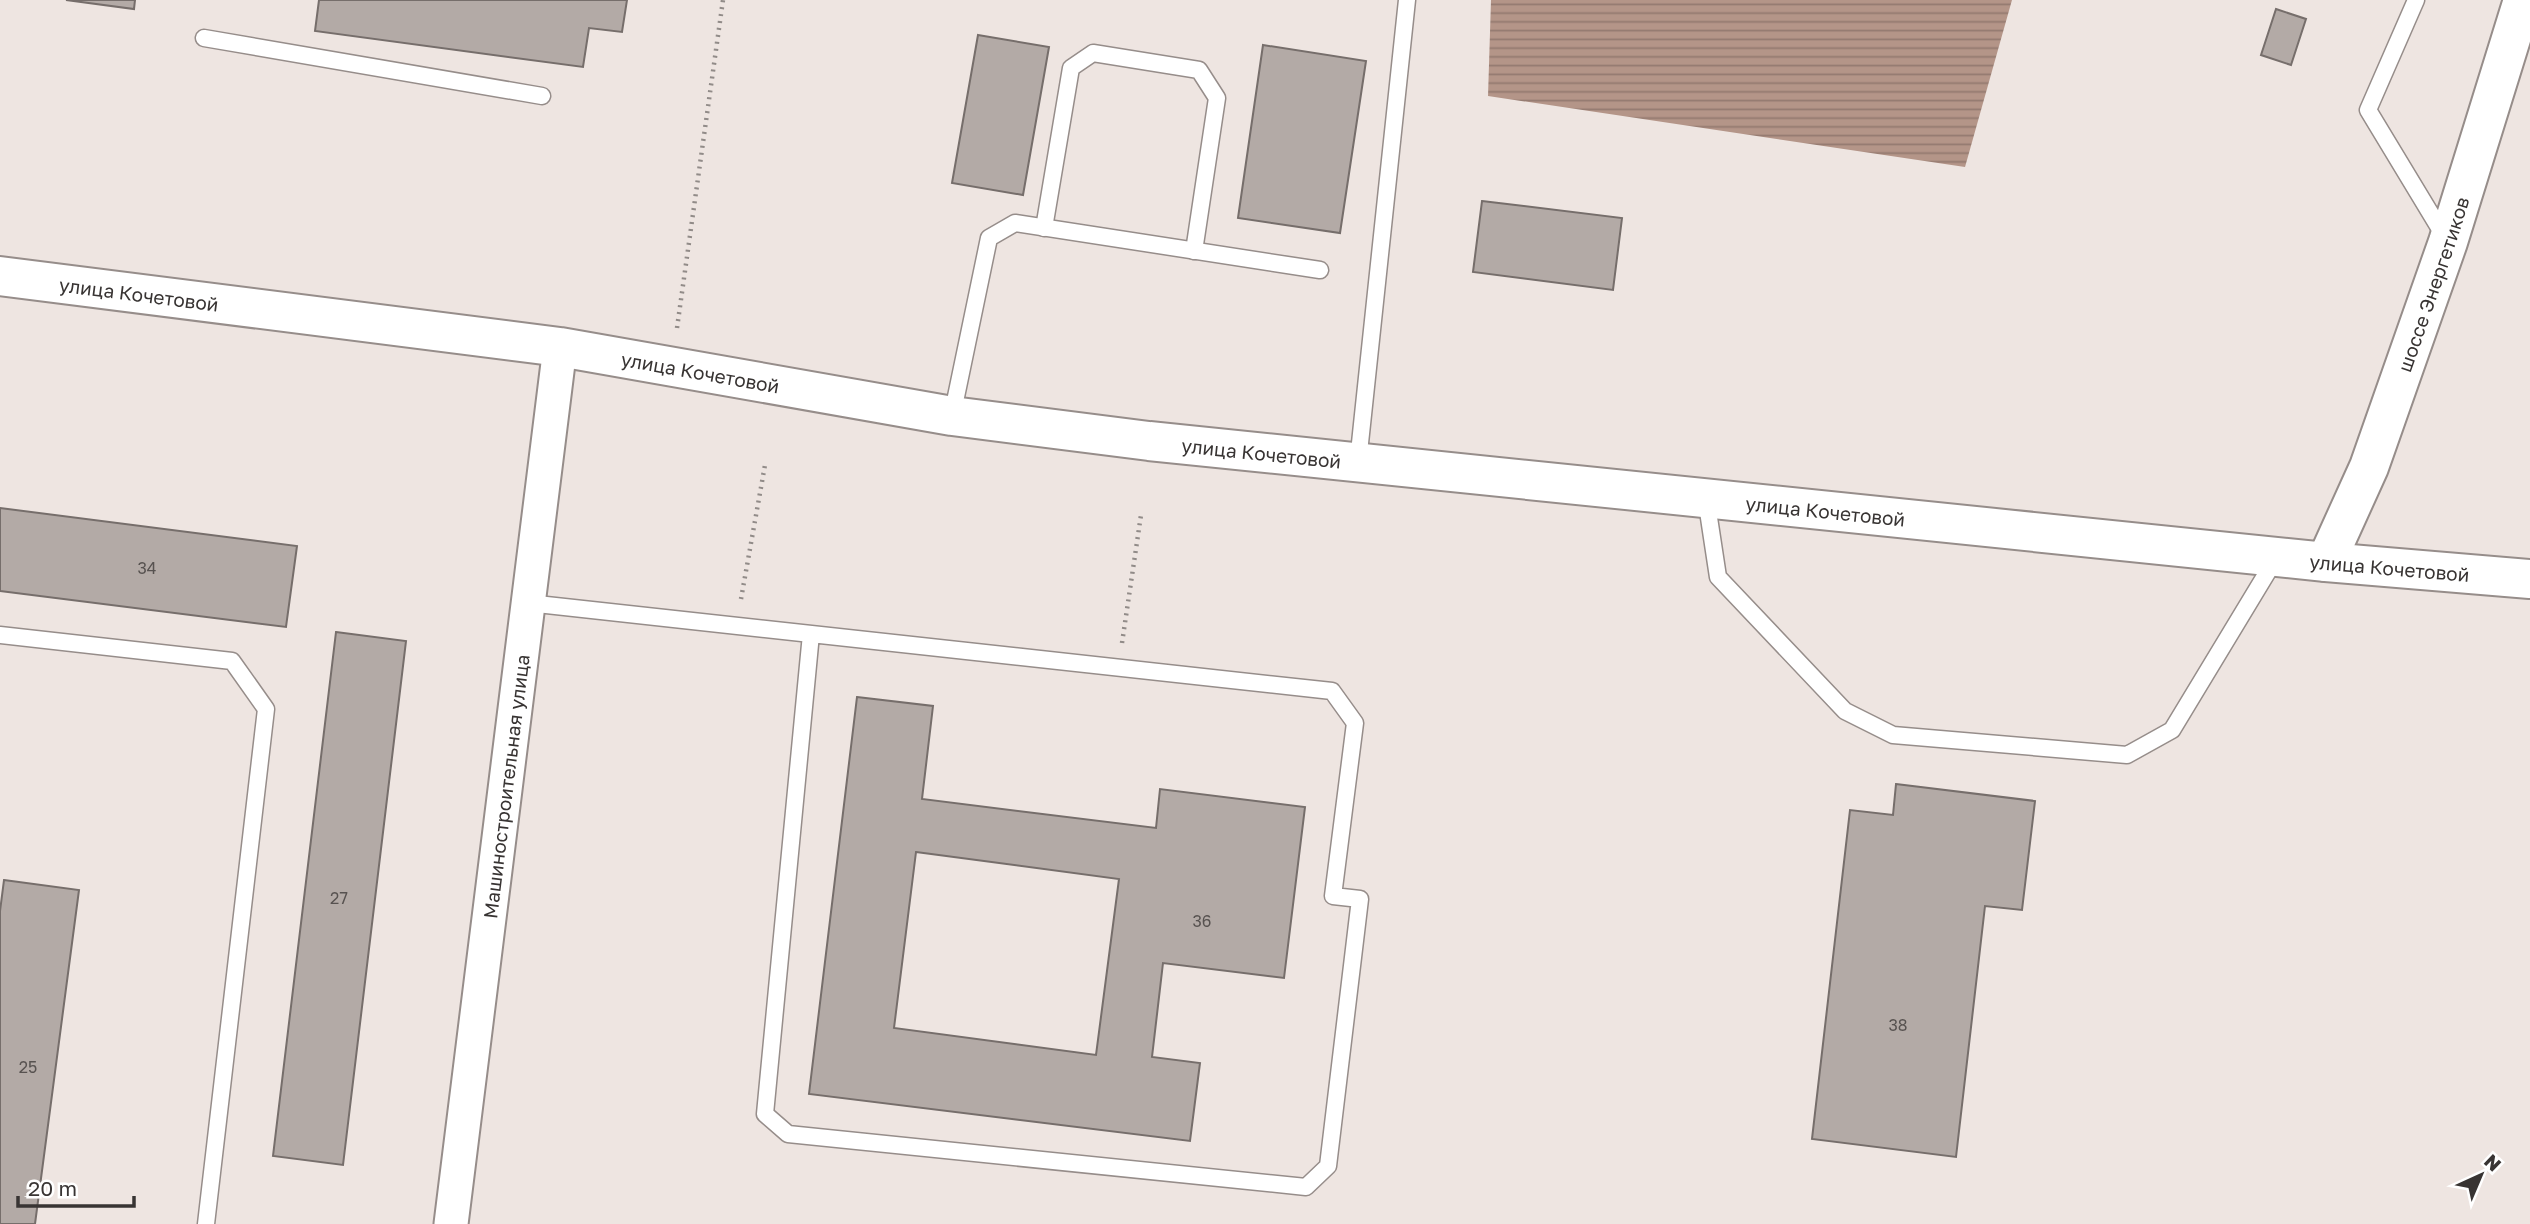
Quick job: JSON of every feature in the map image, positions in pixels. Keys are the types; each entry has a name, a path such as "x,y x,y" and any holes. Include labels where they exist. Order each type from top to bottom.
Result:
{"main road":[{"name":"шоссе Энергетиков","path":"2326,562 2369,467 2448,242 2523,0"},
{"name":"улица Кочетовой","path":"0,276 560,347 952,416 1149,441 2326,562 2530,579"}],"street":[{"name":"Машиностроительная улица","path":"451,1224 560,347"}],"lane":[{"path":"1358,462 1408,0"},
{"path":"2416,0 2368,110 2448,242"},
{"path":"204,38 542,96"},
{"path":"1044,228 1071,68 1093,53 1199,70 1217,98 1194,251"},
{"path":"952,416 989,238 1014,223 1320,270"},
{"path":"1706,498 1718,577 1845,711 1893,735 2127,755 2172,730 2277,557"},
{"path":"528,603 1332,691 1355,723 1333,896 1360,899 1328,1166 1306,1187 788,1134 765,1114 811,634"},
{"path":"0,635 232,661 266,709 206,1224"}],"path":[{"path":"671,366 723,0"},
{"path":"736,626 765,465"},
{"path":"1118,668 1141,516"}],"shaded area":[{"path":"1491,0 2012,0 1965,167 1488,96"}],"building":[{"path":"66,0 135,0 134,9"},
{"path":"319,0 627,0 622,32 589,28 583,67 315,31"},
{"path":"2276,9 2306,19 2291,65 2261,55"},
{"path":"978,35 1049,47 1023,195 952,183"},
{"path":"1263,45 1366,61 1340,233 1238,218"},
{"path":"1482,201 1622,218 1613,290 1473,272"},
{"path":"0,508 297,546 286,627 0,591"},
{"path":"336,632 406,641 343,1165 273,1156"},
{"path":"857,697 933,706 922,799 1156,828 1160,789 1305,807 1284,978 1163,963 1152,1057 1200,1063 1190,1141 809,1094","holes":["916,852 1119,879 1096,1055 894,1028"]},
{"path":"1896,784 2035,801 2022,910 1985,906 1956,1157 1812,1139 1850,810 1893,815"},
{"path":"4,880 79,890 35,1224 0,1224 0,911"}]}
